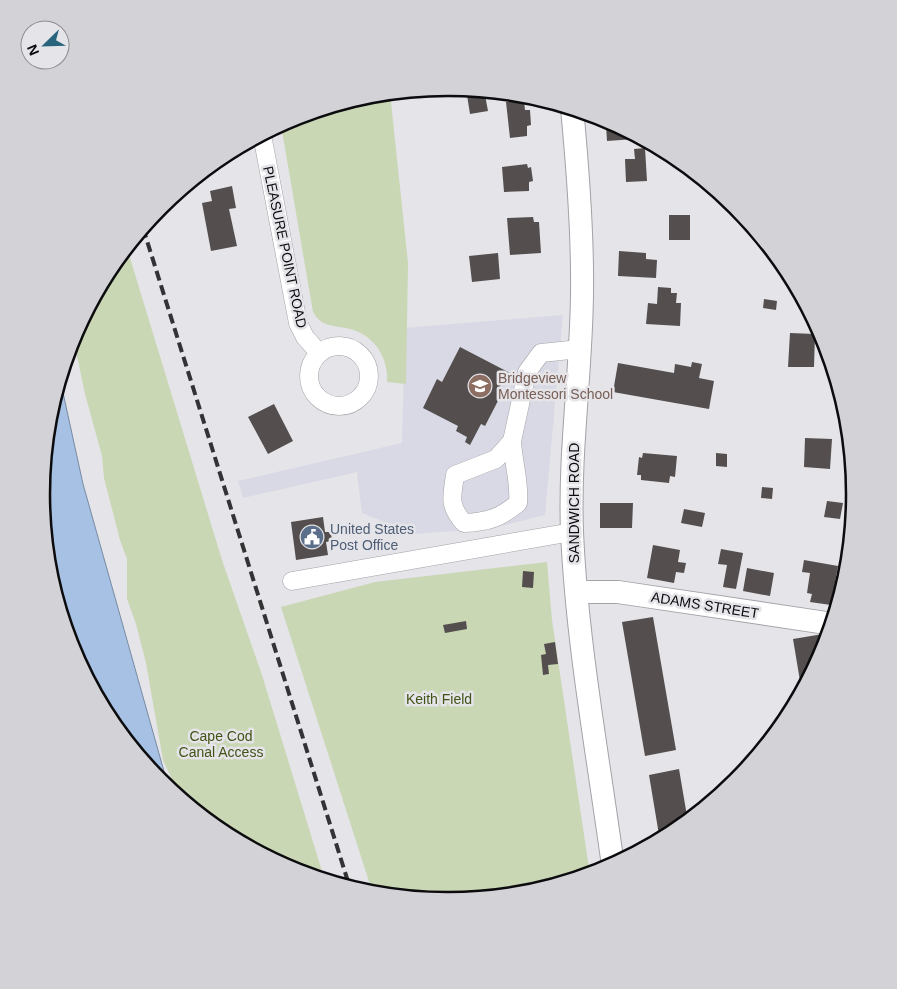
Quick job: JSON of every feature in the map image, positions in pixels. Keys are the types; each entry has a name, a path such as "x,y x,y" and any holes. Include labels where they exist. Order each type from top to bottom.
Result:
{"main road":[{"name":"SANDWICH ROAD","path":"573,116 582,249 580,349 572,459 572,532 580,634 612,858"},
{"name":"ADAMS STREET","path":"576,592 618,592 826,623"}],"street":[{"name":"PLEASURE POINT ROAD","path":"263,142 298,323 305,338 319,354"},
{"path":"512,441 496,459 455,475 452,497 455,513 464,523 482,522 504,515 518,503 520,488 513,460 512,441 527,372 541,353 580,349"},
{"path":"292,581 572,532"}],"shaded area":[{"name":"Bridgeview Montessori School","path":"563,315 545,515 493,528 414,534 362,513 357,472 243,498 238,481 402,443 405,328"}],"green space":[{"path":"391,100 408,263 406,384 387,382 387,373 382,356 373,342 366,336 350,329 324,323 313,312 282,132 320,117"},
{"name":"Cape Cod Canal Access","path":"129,256 222,560 262,675 322,873 296,863 249,840 206,811 173,782 163,760 146,663 136,624 127,599 127,559 120,540 104,478 102,456 85,394 76,352 103,295"},
{"name":"Keith Field","path":"547,562 552,620 589,868 552,879 501,890 448,893 422,892 396,890 370,885 281,607 375,582"}],"water":[{"path":"63,394 83,484 165,773 132,737 103,694 80,647 64,598 53,547 50,495 53,442"}],"building":[{"path":"467,97 486,98 488,111 470,114"},
{"path":"506,102 524,104 525,110 530,110 531,125 527,126 527,136 510,138"},
{"path":"606,128 630,139 607,141"},
{"path":"645,148 647,181 626,182 625,159 635,159 634,149"},
{"path":"527,164 528,168 531,167 533,181 529,182 529,191 504,192 502,167"},
{"path":"232,186 236,208 229,209 237,246 211,251 202,203 212,201 210,191"},
{"path":"669,215 690,215 690,240 669,240"},
{"path":"533,217 534,222 539,222 541,253 510,255 507,218"},
{"path":"619,251 646,253 646,259 657,260 656,278 618,276"},
{"path":"498,253 500,279 472,282 469,256"},
{"path":"658,287 671,288 671,293 677,293 676,303 681,303 680,326 646,324 648,303 657,304"},
{"path":"764,299 777,301 776,310 763,308"},
{"path":"790,333 813,334 815,337 814,367 788,367"},
{"path":"460,347 510,373 505,384 502,383 497,393 501,395 485,426 481,424 470,445 465,442 467,437 456,431 458,426 423,408 437,379 442,382"},
{"path":"692,362 702,364 699,378 714,381 709,409 613,392 618,363 674,373 675,364 691,367"},
{"path":"274,404 293,441 268,454 248,417"},
{"path":"805,438 832,439 830,469 804,467"},
{"path":"643,453 677,456 675,477 670,476 669,483 641,480 641,475 637,475 639,457 642,458"},
{"path":"716,453 727,454 727,467 716,466"},
{"path":"762,487 773,488 772,499 761,498"},
{"path":"827,501 843,503 840,519 824,517"},
{"path":"600,503 633,503 632,528 600,528"},
{"path":"684,509 705,513 702,527 681,523"},
{"name":"United States Post Office","path":"323,517 325,532 331,532 332,541 326,542 328,555 296,560 291,522"},
{"path":"653,545 680,550 678,562 686,563 684,573 676,572 674,583 647,578"},
{"path":"721,549 743,553 736,589 723,587 727,565 718,564"},
{"path":"804,560 838,566 831,605 810,602 812,594 807,593 810,573 802,572"},
{"path":"747,568 774,573 770,596 743,591"},
{"path":"523,571 534,572 533,588 522,587"},
{"path":"653,617 676,750 645,756 622,622"},
{"path":"466,621 467,629 445,633 443,625"},
{"path":"822,634 800,682 793,639"},
{"path":"555,642 558,664 548,665 549,674 543,675 541,655 546,654 544,644"},
{"path":"679,769 687,814 659,833 649,775"}],"railway":[{"path":"146,236 347,880"}],"place":[{"name":"Bridgeview Montessori School","path":"480,386"},
{"name":"United States Post Office","path":"312,537"}]}
